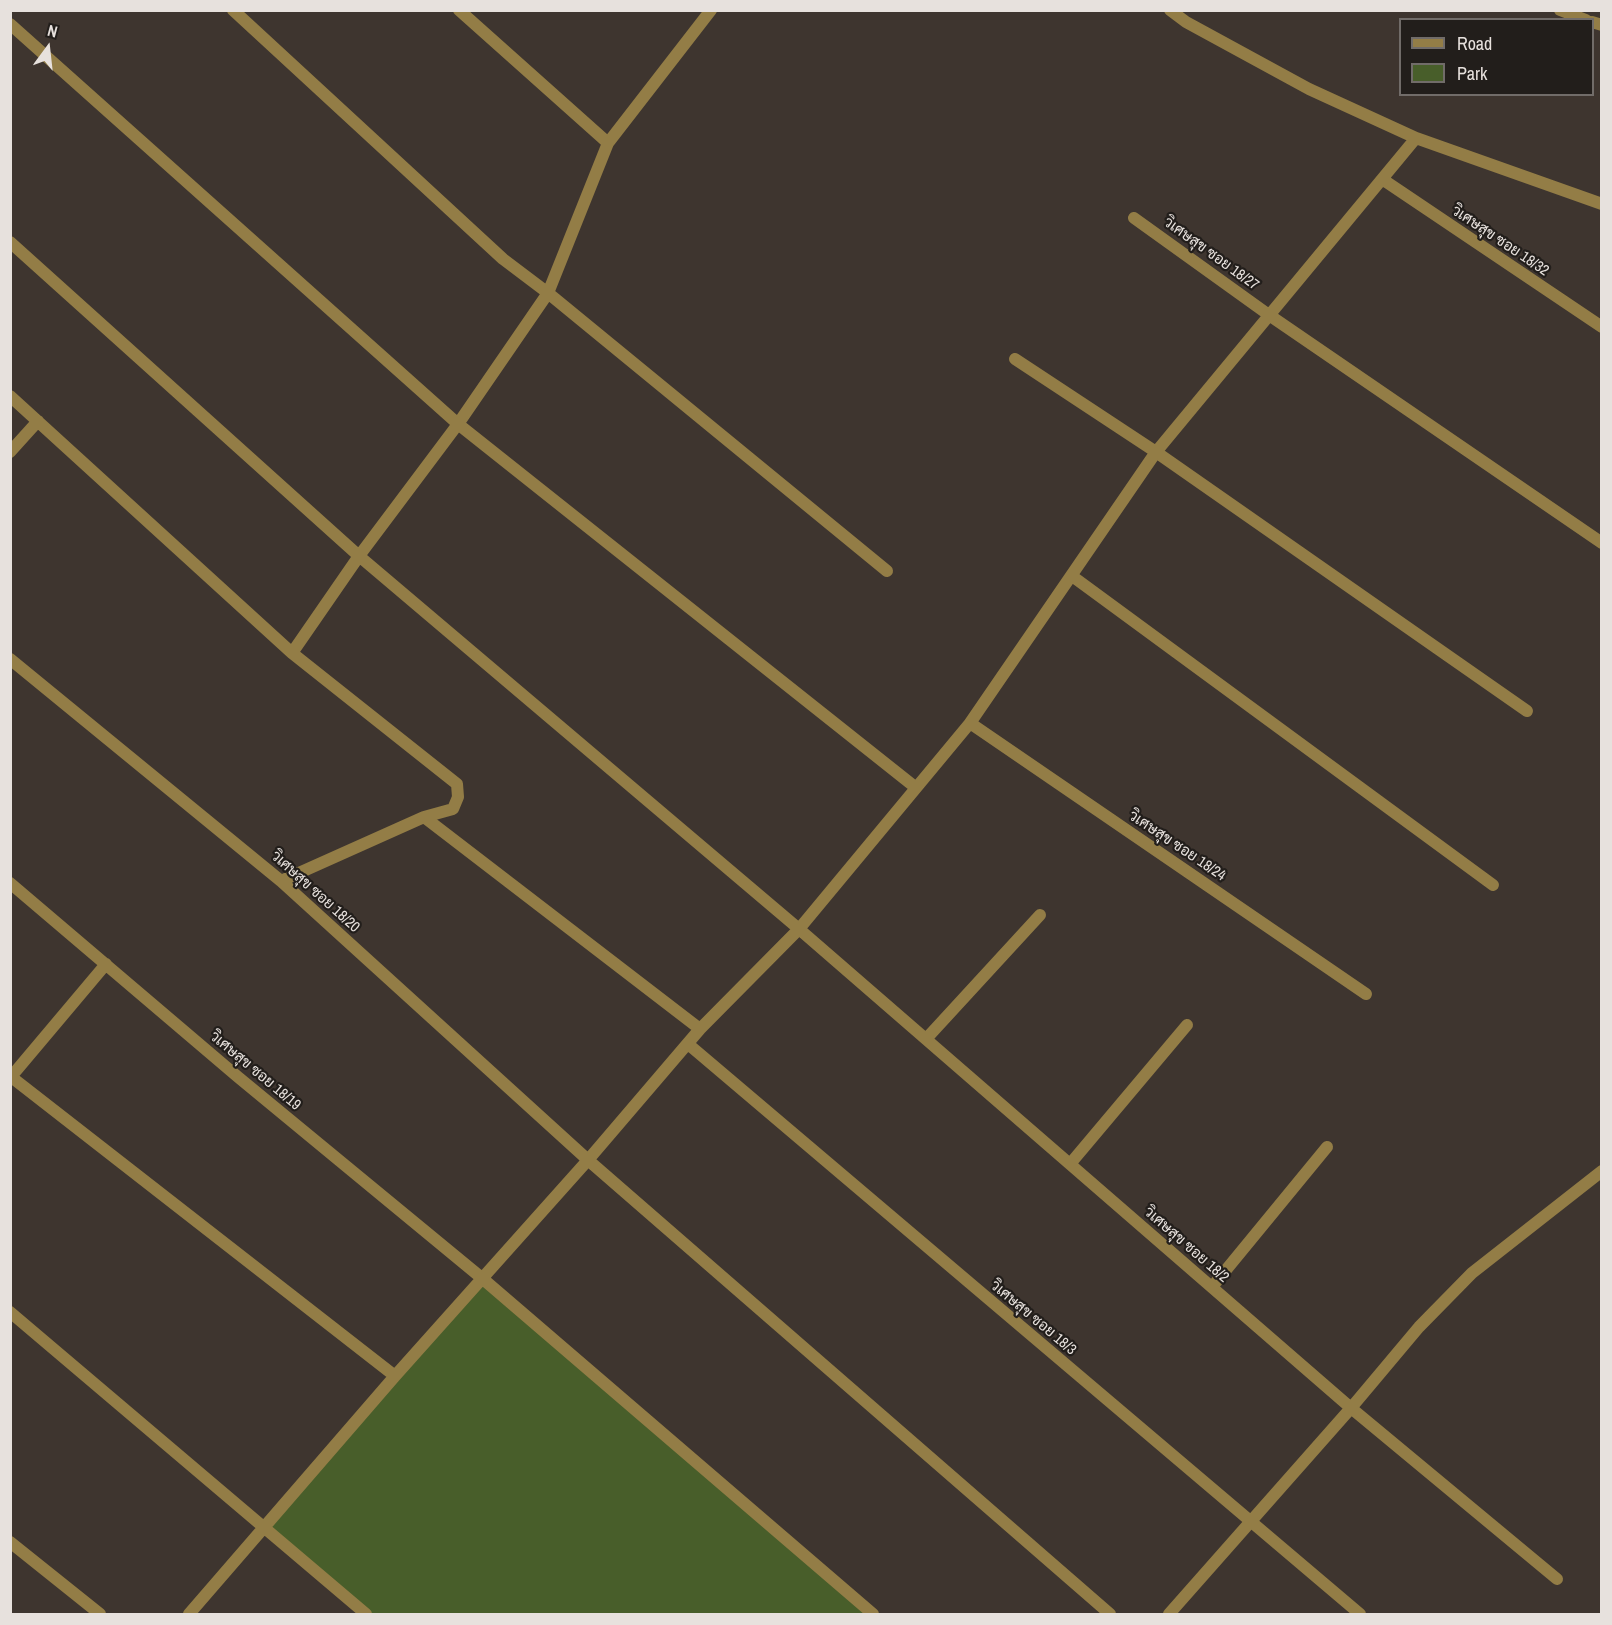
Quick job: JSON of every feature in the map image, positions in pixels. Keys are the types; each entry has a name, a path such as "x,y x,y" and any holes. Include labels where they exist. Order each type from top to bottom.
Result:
{"street":[{"path":"233,10 503,259 548,293 887,571"},
{"path":"459,10 609,143"},
{"path":"292,653 359,556 458,423 548,293 609,143 711,10"},
{"path":"1170,10 1186,22 1309,89 1416,138 1602,204"},
{"path":"1560,10 1581,18"},
{"path":"10,24 458,423 915,787"},
{"path":"189,1614 395,1376 588,1160 700,1029 799,928 970,723 1156,452 1416,138"},
{"name":"วิเศษสุข ซอย 18/32","path":"1382,179 1602,327"},
{"name":"วิเศษสุข ซอย 18/27","path":"1134,218 1269,315 1602,543"},
{"name":"วิเศษสุข ซอย 18/2","path":"10,242 359,556 799,928 1351,1408 1557,1579"},
{"path":"1015,359 1156,452 1527,711"},
{"path":"10,396 292,653 457,784 459,797 453,809 424,817 281,881"},
{"path":"10,452 38,421"},
{"path":"1072,576 1493,885"},
{"name":"วิเศษสุข ซอย 18/20","path":"10,659 281,881 588,1160 1110,1614"},
{"name":"วิเศษสุข ซอย 18/24","path":"970,723 1366,994"},
{"path":"424,817 700,1029"},
{"name":"วิเศษสุข ซอย 18/19","path":"10,883 483,1279 873,1614"},
{"path":"926,1039 1040,915"},
{"path":"106,964 11,1077 395,1376"},
{"path":"1070,1164 1187,1025"},
{"name":"วิเศษสุข ซอย 18/3","path":"688,1044 1360,1614"},
{"path":"1212,1287 1327,1147"},
{"path":"1169,1614 1351,1408 1419,1327 1472,1273 1602,1171"},
{"path":"10,1312 366,1614"},
{"path":"10,1542 100,1614"}],"green space":[{"path":"483,1279 873,1614 366,1614 265,1528"}]}
